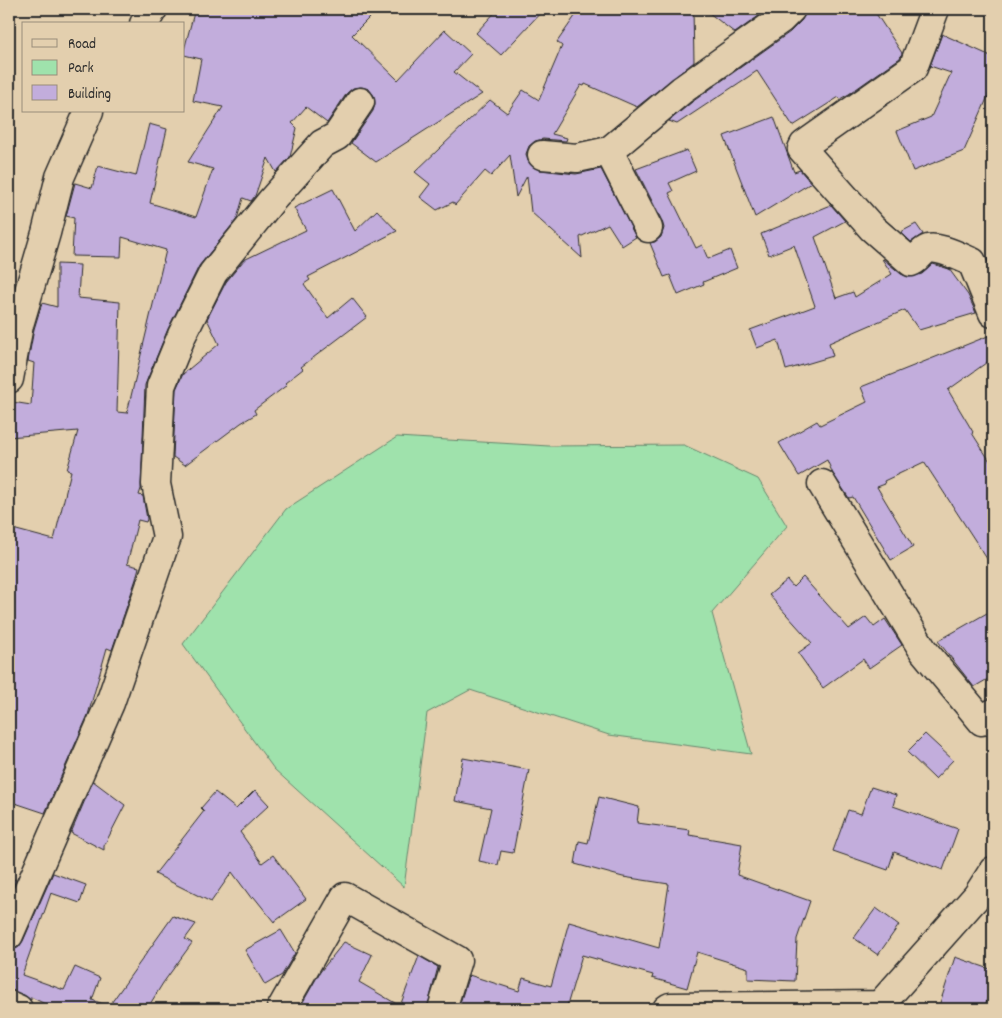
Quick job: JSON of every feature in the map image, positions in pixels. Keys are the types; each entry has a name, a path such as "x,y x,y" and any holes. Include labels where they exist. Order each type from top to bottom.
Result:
{"street":[{"path":"145,22 152,9"},
{"path":"542,155 578,158 609,151 682,90 791,9"},
{"path":"935,9 913,68 802,149 872,228 911,262 915,261 926,250 936,248 972,262 993,313"},
{"path":"9,935 110,703 167,537 156,484 161,386 213,273 272,200 322,144 337,136 360,102"},
{"path":"9,379 19,325 60,177 89,112"},
{"path":"609,151 648,228"},
{"path":"822,484 923,650 982,721 993,713"},
{"path":"667,1009 670,1007 880,1005 977,896 993,871"},
{"path":"281,1009 345,897 457,960 442,1009"},
{"path":"9,1005 18,1009"}],"green space":[{"path":"397,437 549,446 684,445 758,479 787,526 712,613 751,754 609,735 470,690 427,713 404,887 274,769 183,644 286,509"}],"building":[{"path":"195,9 378,9 352,35 398,80 445,30 471,54 454,72 482,94 376,162 351,143 373,111 375,104 374,96 369,89 362,87 353,88 347,93 327,123 306,107 292,123 297,128 290,157 276,172 268,158 255,196 251,201 243,198 237,219 199,266 168,329 145,385 141,489 139,495 143,496 147,519 146,522 138,520 127,564 139,567 136,579 112,650 107,648 88,715 45,813 9,801 9,620 14,602 9,601 9,528 54,540 71,471 67,470 78,431 9,437 9,414 12,402 31,405 34,363 28,361 34,329 42,303 57,307 57,264 80,265 78,298 120,302 117,412 127,413 166,250 122,237 121,257 72,256 74,218 66,216 75,183 92,188 98,166 136,176 149,124 167,129 150,203 196,217 213,169 188,162 223,107 193,101 201,59 185,55 185,46"},
{"path":"498,9 544,9 501,55 476,33"},
{"path":"580,9 693,9 694,62 637,107 585,84 584,86 581,85 552,134 567,138 566,141 543,139 535,141 529,146 526,154 528,161 533,167 540,170 576,174 601,169 636,237 622,246 608,224 580,237 582,258 531,212 527,176 516,197 510,155 491,176 485,171 455,205 453,202 437,210 420,197 430,184 415,172 490,100 507,113 523,90 539,100 562,46 557,42"},
{"path":"704,9 765,9 767,10 735,33"},
{"path":"810,9 873,9 902,53 900,58 849,94 840,99 839,97 793,126 757,71 677,124 669,121 692,102 790,32 802,20 806,11"},
{"path":"942,34 993,57 993,85 964,151 913,171 897,131 931,117 951,73 930,66"},
{"path":"774,117 794,172 800,170 811,183 755,217 724,136"},
{"path":"687,150 696,171 669,183 673,191 669,193 696,248 702,245 708,259 730,250 737,268 678,295 670,275 664,277 650,243 655,242 661,237 664,228 636,169"},
{"path":"333,189 355,231 377,210 397,231 308,277 310,280 304,284 328,318 352,298 367,317 301,367 303,369 285,383 287,385 254,410 256,414 185,465 173,457 176,389 183,374 219,344 207,319 226,282 244,260 306,230 294,208"},
{"path":"831,205 845,221 815,237 836,298 853,292 855,297 892,274 882,259 901,274 909,277 922,274 933,264 949,269 968,295 976,313 919,330 905,310 829,343 833,356 786,370 778,340 757,348 750,330 815,306 794,245 769,255 761,234"},
{"path":"916,224 923,234 911,242 901,232"},
{"path":"993,334 993,358 948,390 993,466 993,568 924,462 884,481 885,484 877,487 913,547 891,560 853,497 849,498 833,474 827,460 799,476 779,443 817,421 820,425 867,402 861,387"},
{"path":"803,577 849,629 866,617 874,627 885,619 902,645 869,668 863,659 823,688 798,653 812,643 769,595 787,580 793,587"},
{"path":"987,613 993,624 993,676 974,687 938,641"},
{"path":"925,734 953,760 935,779 907,752"},
{"path":"463,758 529,770 513,853 501,851 498,865 479,861 491,808 455,801"},
{"path":"93,781 125,805 104,846 104,850 71,833"},
{"path":"871,787 896,795 893,806 958,829 943,870 894,852 888,870 833,851 848,810 861,814"},
{"path":"255,790 269,805 240,832 262,863 273,855 306,899 274,922 254,897 252,899 232,872 211,902 155,874 204,811 201,808 215,792 236,809"},
{"path":"599,797 639,807 637,823 690,830 689,835 742,844 737,875 810,901 797,939 795,981 748,979 748,968 697,952 687,988 652,978 653,975 582,955 566,1009 458,1009 469,975 519,991 523,978 551,986 569,922 659,948 669,884 623,877 575,864 579,841 588,843"},
{"path":"53,873 86,885 80,903 51,893 22,975 64,990 75,967 100,978 92,1000 109,1006 173,916 196,924 185,939 192,943 147,1009 55,1009 31,997 31,1000 24,995 9,990 9,950 18,948 23,941"},
{"path":"9,877 16,880 9,896"},
{"path":"876,908 899,925 878,955 854,938"},
{"path":"281,930 295,953 282,975 265,985 245,950"},
{"path":"344,942 372,955 359,982 400,1006 419,956 438,967 427,1009 299,1009 320,972"},
{"path":"955,957 993,970 993,981 984,1009 938,1009"}]}
